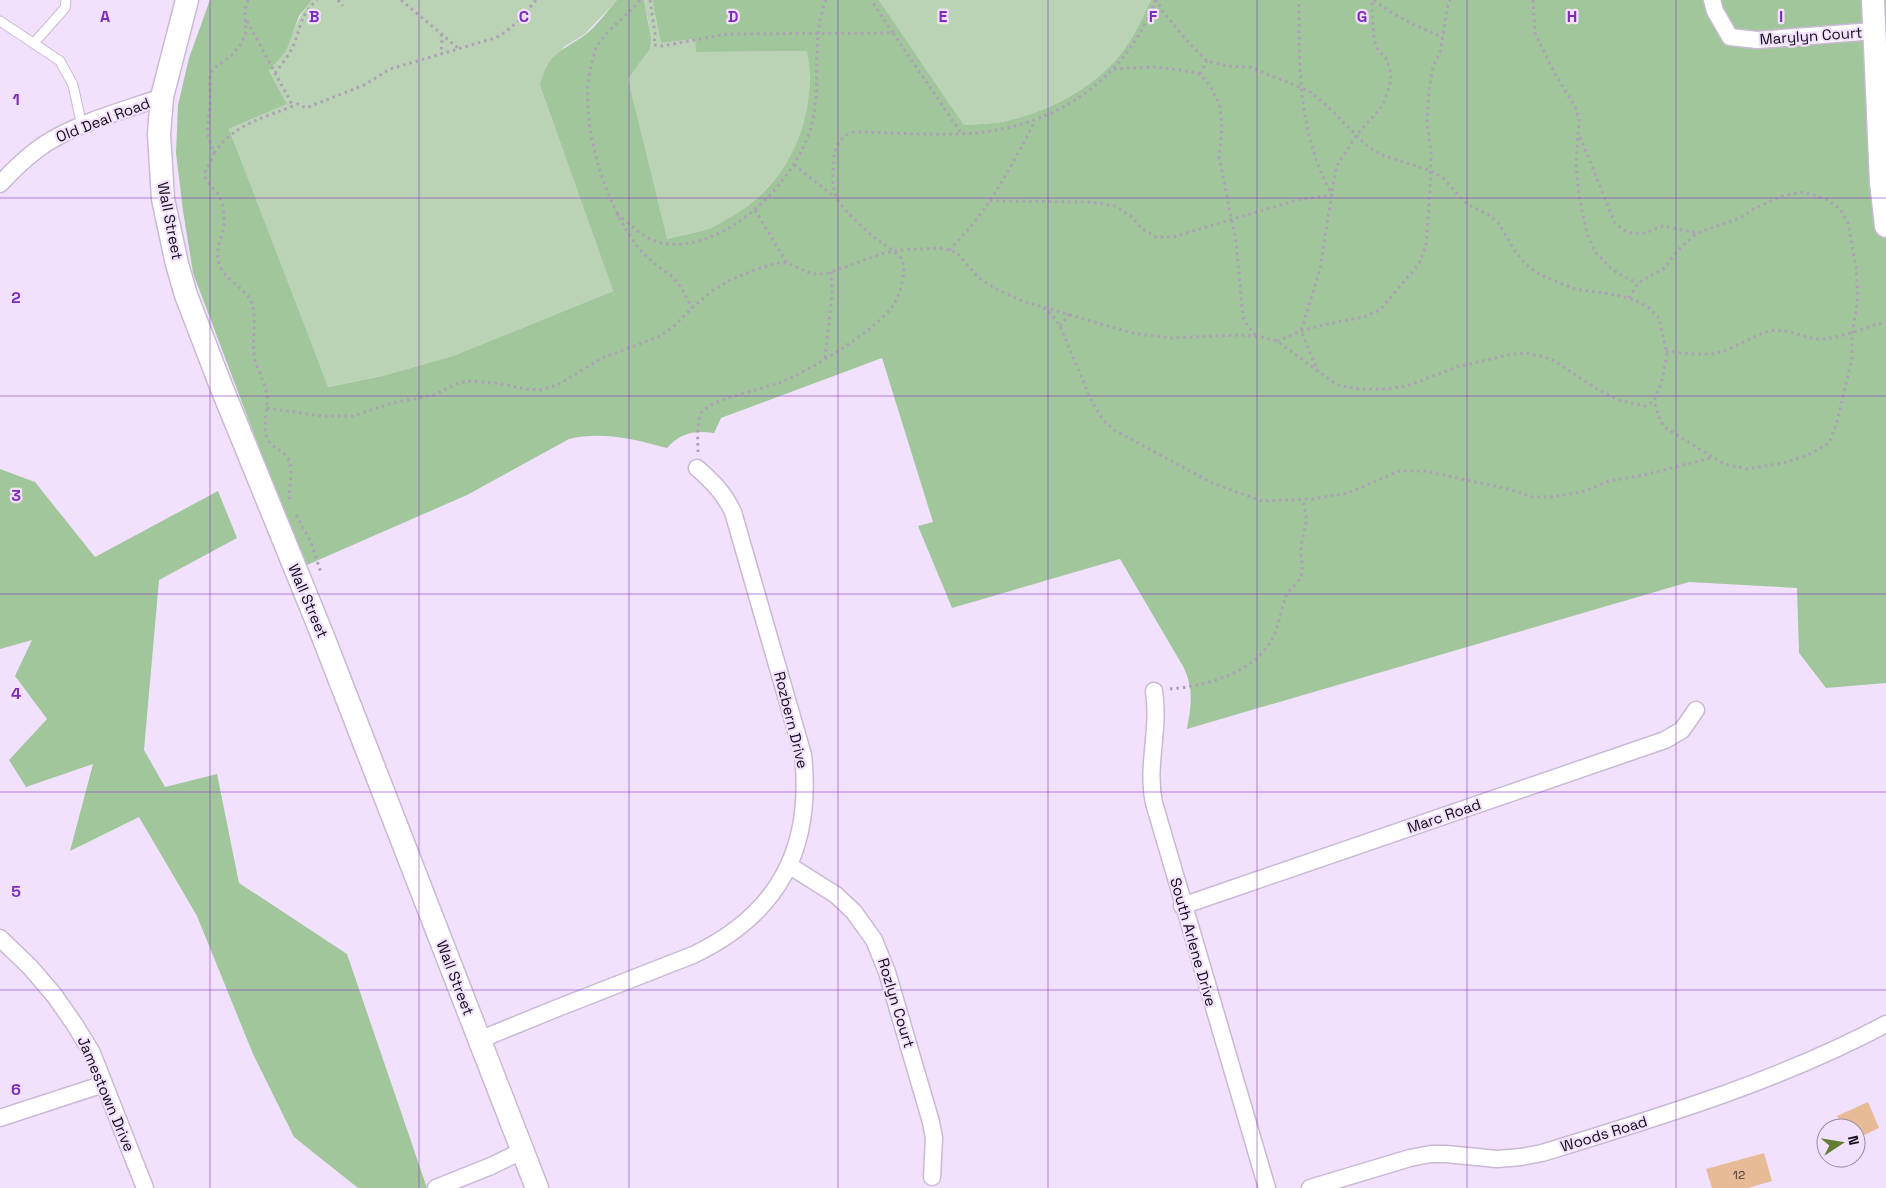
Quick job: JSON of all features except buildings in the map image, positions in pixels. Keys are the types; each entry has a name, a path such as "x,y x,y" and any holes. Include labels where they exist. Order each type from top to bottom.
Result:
{"street":[{"name":"Wall Street","path":"187,0 162,97 159,134 163,199 177,264 186,295 326,643 537,1188"},
{"name":"Marylyn Court","path":"1712,0 1715,11 1730,36 1757,40 1874,32"},
{"path":"1873,0 1881,182 1886,226"},
{"name":"Old Deal Road","path":"0,184 25,159 50,141 82,126 162,97"},
{"name":"Rozbern Drive","path":"479,1040 715,945 740,928 766,902 790,866 802,827 806,781 803,755 732,512 727,500 714,483 697,468"},
{"name":"South Arlene Drive","path":"1154,691 1157,724 1151,774 1152,793 1182,906 1267,1188"},
{"name":"Marc Road","path":"1182,906 1665,740 1682,730 1696,710"},
{"name":"Rozlyn Court","path":"790,866 836,895 864,924 880,952 931,1122 934,1138 932,1177"},
{"name":"Jamestown Drive","path":"0,938 30,967 54,995 80,1032 92,1053 145,1188"},
{"name":"Woods Road","path":"1310,1188 1410,1158 1431,1154 1497,1159 1542,1153 1694,1106 1792,1069 1886,1024"},
{"path":"0,1118 74,1096 104,1084"},
{"path":"436,1188 491,1166 522,1150"}],"lane":[{"path":"34,43 65,8 66,0"},
{"path":"0,21 60,61 72,85 82,126"}],"path":[{"path":"248,0 245,10 247,20 246,32 241,44 232,54 213,68 210,76 207,133 214,153 213,159 205,173 206,180 220,196 224,211 224,224 219,240 219,264 224,274 252,302 254,310 254,354 267,395 265,433 268,441 274,448 284,453 288,459 290,467 289,490 292,505"},
{"path":"275,73 296,38 305,13 317,0"},
{"path":"338,0 343,6"},
{"path":"401,0 458,48"},
{"path":"214,153 236,130 293,106 298,104 306,108 364,85 390,69 506,32 521,19 536,0"},
{"path":"640,0 606,33 596,50 588,78 587,112 591,139 617,214 638,248 681,286 692,308"},
{"path":"650,0 655,34 654,45 662,46 727,34 893,33"},
{"path":"617,214 641,233 658,243 677,245 698,241 724,230 749,216 789,174 800,156 813,120 817,82 818,33 820,15 826,0"},
{"path":"870,0 962,134"},
{"path":"267,408 322,416 352,416 392,403 434,394 458,383 469,381 495,382 538,390 548,388 559,384 602,358 658,337 672,328 712,291 730,280 776,263 787,263 812,274 825,274 893,251 940,248 956,252 979,278 996,289 1022,301 1132,333 1170,338 1239,335 1277,341 1337,385 1359,389 1384,389 1407,386 1457,366 1479,360 1526,353 1556,362 1597,389 1618,400 1645,406 1654,400 1662,380 1667,355 1659,318 1649,308 1630,298 1575,288 1540,275 1527,265 1515,251 1499,224 1491,216 1468,204 1443,178 1431,171 1382,155 1367,146 1324,103 1300,87 1250,67 1228,66 1207,61 1163,12 1157,0"},
{"path":"838,199 833,181 834,155 838,143 845,135 862,132 962,134 984,132 1013,127 1062,109 1084,95 1113,69 1136,39 1157,0"},
{"path":"1300,0 1300,87 1310,143 1322,178 1332,195"},
{"path":"1318,372 1301,331 1320,269 1336,167 1356,136 1383,105 1391,81 1390,69 1386,58 1378,50 1374,40 1372,4 1370,0"},
{"path":"1374,0 1395,16 1443,37"},
{"path":"1277,341 1301,331 1364,317 1380,310 1418,264 1426,245 1431,171 1432,152 1428,122 1429,91 1433,67 1440,52 1450,0"},
{"path":"1533,0 1535,32 1552,67 1576,108 1579,121 1576,164 1587,233 1595,252 1612,269 1638,283"},
{"path":"247,20 293,106"},
{"path":"440,33 442,40 441,53"},
{"path":"1200,74 1207,61"},
{"path":"1113,69 1155,67 1200,74 1211,87 1220,107 1222,128 1218,157 1236,241 1244,320 1256,337"},
{"path":"948,250 967,233 990,200 1012,165 1035,120"},
{"path":"1579,134 1615,223 1624,230 1634,234 1645,233 1663,226 1697,234"},
{"path":"697,468 699,421 700,414 705,408 718,402 778,384 803,373 859,336 889,313 897,300 904,270 901,260 893,251 877,240 838,199 794,165"},
{"path":"1630,298 1638,283 1665,268 1676,252 1697,234 1740,218 1757,207 1782,196 1804,192 1828,200 1841,210 1848,223 1856,267 1858,297 1852,332 1852,358 1837,422 1829,442 1810,454 1784,463 1747,469 1724,464 1664,426 1659,418 1654,400"},
{"path":"990,200 1091,202 1115,206 1156,237 1173,237 1297,200 1332,195"},
{"path":"754,210 787,263"},
{"path":"825,358 832,295 831,272"},
{"path":"1040,306 1052,314 1060,326 1092,402 1103,420 1114,430 1212,483 1262,501 1303,499 1348,493 1399,471 1425,471 1508,489 1532,497 1553,497 1586,491 1609,481 1644,475 1714,457"},
{"path":"1060,326 1069,314"},
{"path":"1666,351 1695,354 1717,353 1771,331 1782,331 1810,338 1823,338 1886,322"},
{"path":"1154,691 1209,684 1245,667 1262,655 1272,638 1288,591 1300,580 1303,561 1300,550 1306,520 1303,499"},
{"path":"293,510 311,542 321,573"}],"green space":[{"path":"210,0 312,0 299,16 286,51 269,71 287,104 229,129 328,387 382,376 453,356 613,291 540,86 546,67 551,60 562,50 585,35 617,0 644,0 651,38 650,49 628,79 667,239 714,227 751,203 769,186 784,167 804,123 810,75 807,51 696,52 695,39 661,43 652,0 879,0 964,125 996,123 1023,117 1056,104 1087,85 1114,62 1125,48 1151,0 1886,0 1886,683 1826,688 1799,653 1797,588 1689,582 1187,729 1191,698 1184,668 1120,559 952,608 918,526 933,522 882,358 721,418 714,433 694,432 677,439 667,448 618,437 594,436 569,439 467,495 307,565 260,450 193,273 176,153 178,105 189,58"},
{"path":"312,0 617,0 585,34 564,47 540,86 613,291 453,356 382,376 327,387 229,129 287,104 269,71 276,63 300,17"},
{"path":"644,0 652,0 661,43 695,39 697,52 808,51 808,108 804,127 790,158 780,173 755,200 741,212 726,221 706,230 666,239 628,79 650,49 649,25"},
{"path":"879,0 1151,0 1125,48 1114,62 1087,85 1056,104 1023,117 996,123 964,125"},
{"path":"0,469 35,482 95,557 218,491 237,538 159,580 144,750 165,787 217,774 239,883 347,954 427,1188 358,1188 294,1137 253,1054 197,916 139,817 70,851 93,764 26,787 9,760 47,719 15,676 32,640 0,649"}]}
